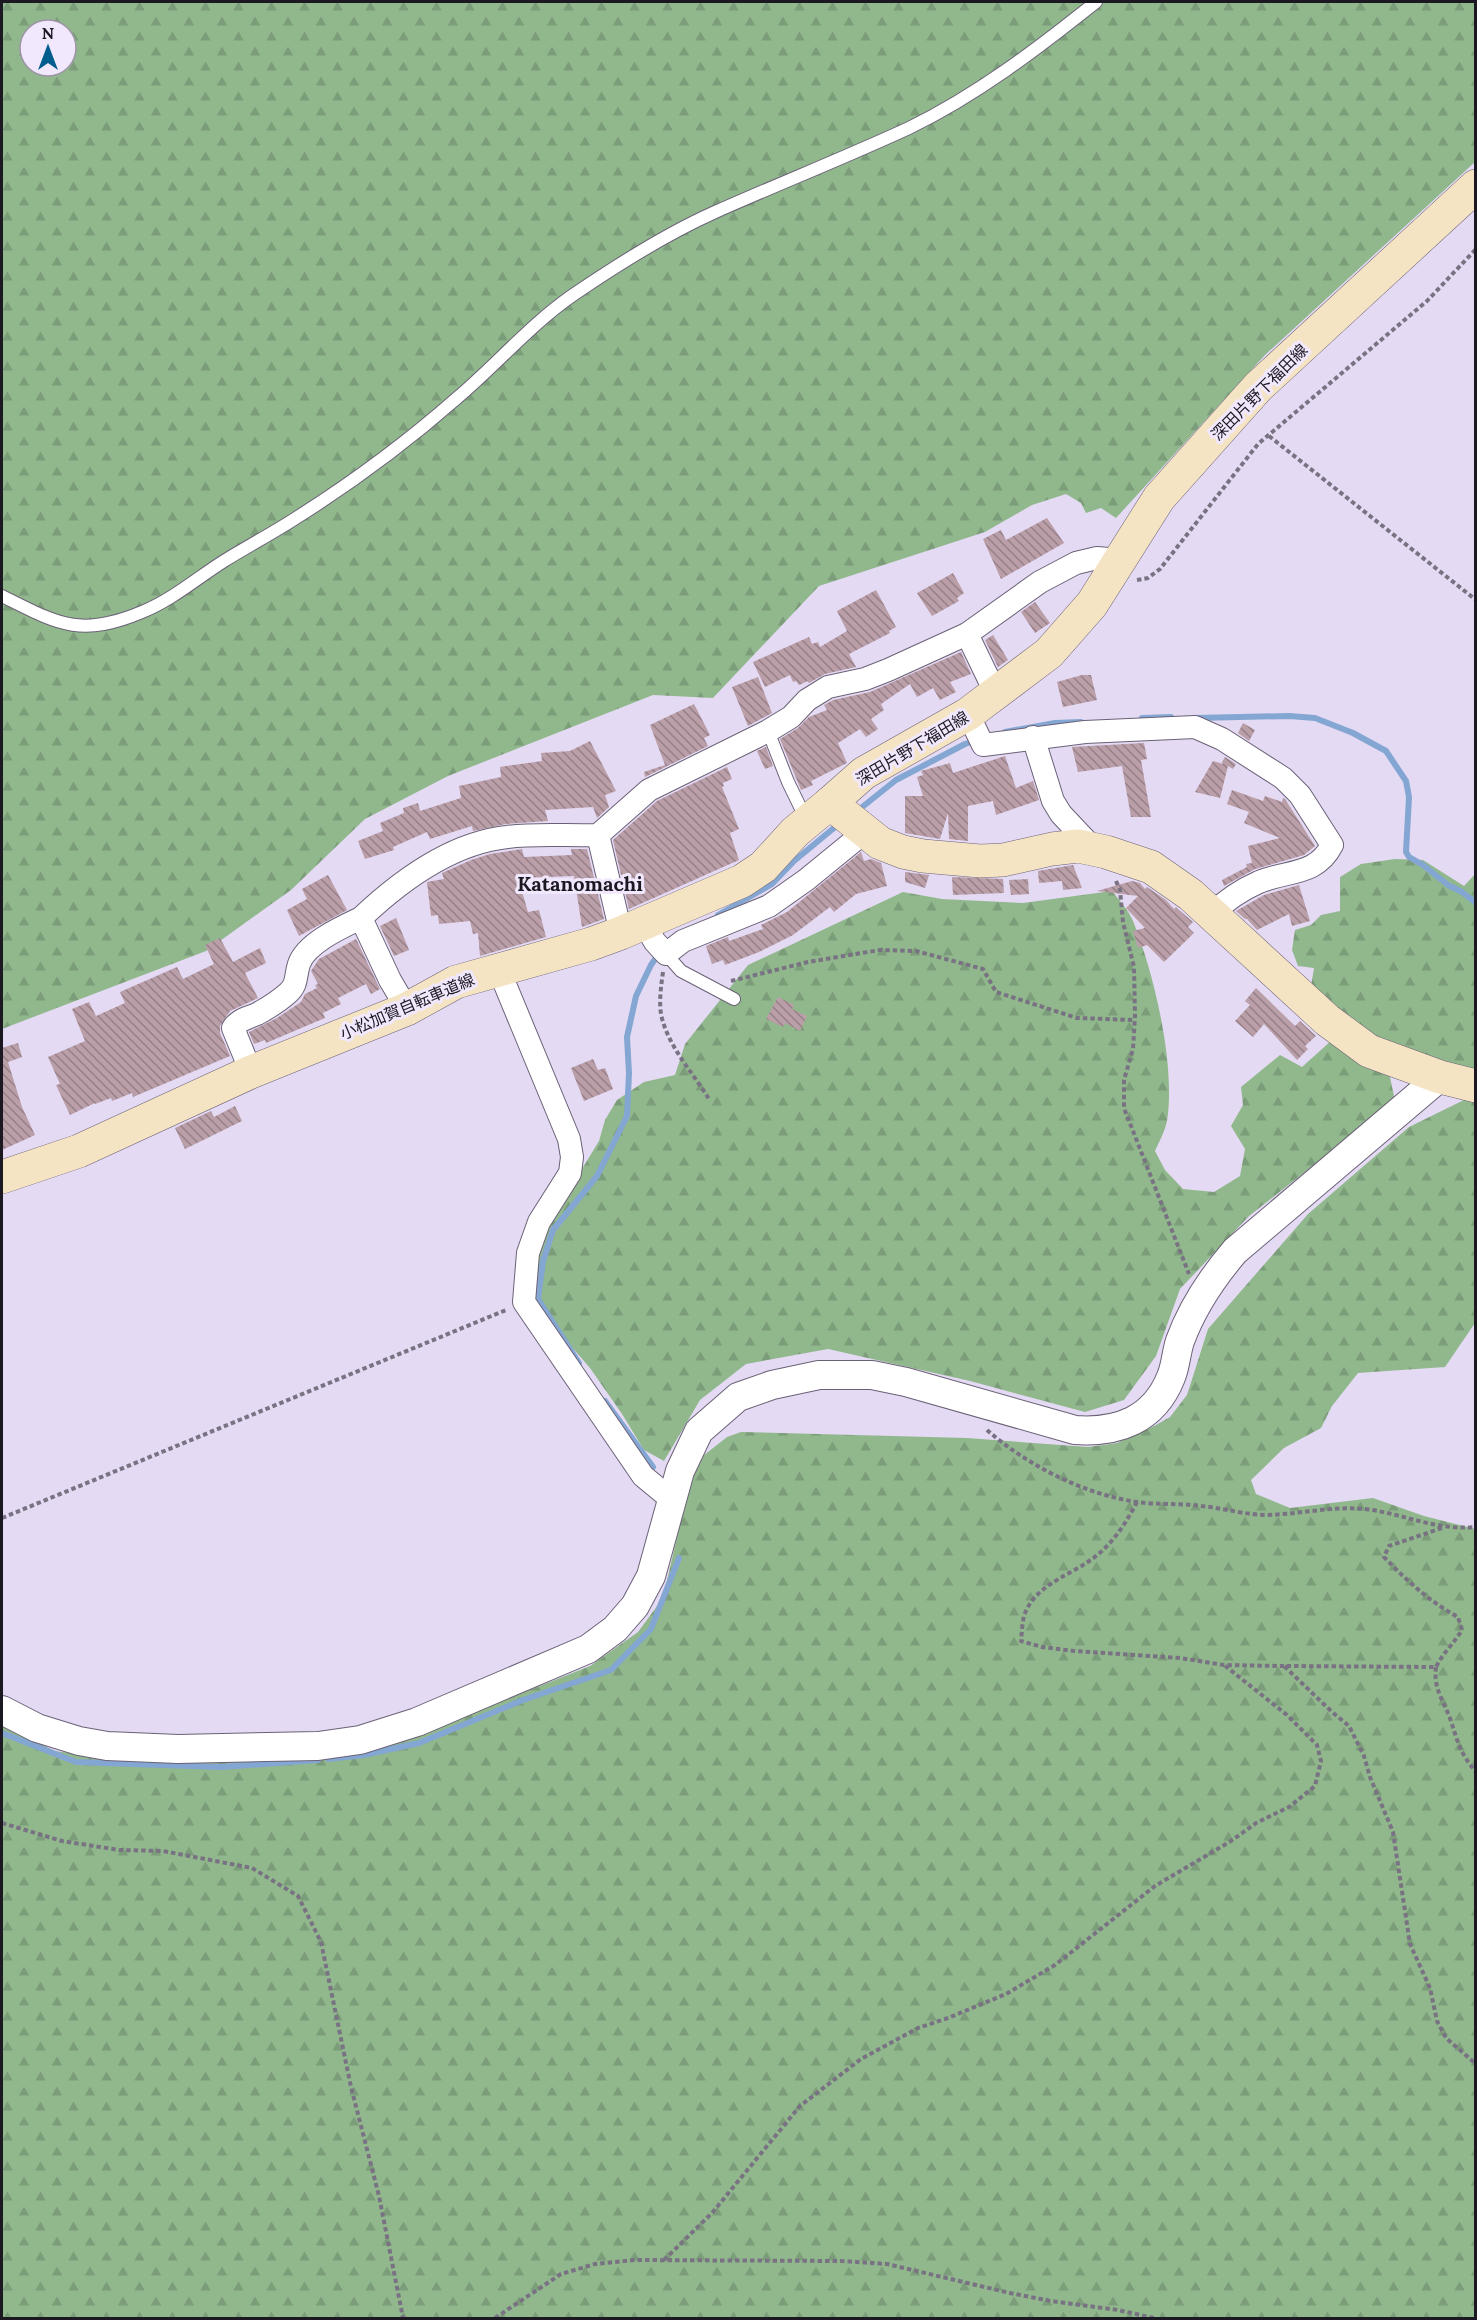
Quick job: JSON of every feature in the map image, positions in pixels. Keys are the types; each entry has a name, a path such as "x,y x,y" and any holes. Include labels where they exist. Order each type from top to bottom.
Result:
{"main road":[{"name":"深田片野下福田線","path":"819,813 864,773 968,714 1049,653 1092,604 1159,498 1258,387 1476,186"},
{"path":"819,813 866,831 880,843 903,852 950,859 1003,860 1052,849 1078,846 1099,850 1151,867 1191,895 1327,1020 1369,1051 1440,1077 1476,1086"},
{"name":"小松加賀自転車道線","path":"2,1177 79,1151 251,1072 407,1009 456,982 591,944 742,881 763,867 819,813"}],"street":[{"path":"251,1072 233,1028 236,1023 281,999 293,988 297,980 299,962 326,936 361,918 432,864 463,848 506,837 598,835 649,790 768,731 791,717 807,700 828,687 865,679 967,634 1040,582 1076,563 1097,558 1114,567"},
{"path":"967,634 996,694"},
{"path":"968,714 983,745 1085,732 1195,727 1222,739 1283,778 1299,795 1332,845 1319,863 1300,872 1261,881 1242,890 1212,914"},
{"path":"1033,737 1053,801 1061,814 1099,850"},
{"path":"598,835 633,928 655,942 666,954 683,941 770,906 866,831"},
{"path":"361,918 390,980 407,1009"},
{"path":"499,970 569,1139 572,1157 570,1173 539,1222 528,1253 524,1302 643,1476 672,1500"},
{"path":"2,1710 38,1728 79,1742 107,1746 178,1749 318,1746 360,1740 417,1722 588,1649 615,1629 635,1606 651,1576 680,1472 699,1431 738,1397 772,1384 819,1375 872,1375 906,1382 1075,1430 1098,1432 1115,1429 1133,1421 1153,1407 1165,1392 1180,1341 1198,1301 1216,1273 1235,1251 1440,1077"}],"lane":[{"path":"2,596 43,617 65,624 87,627 122,620 164,602 225,560 296,518 357,477 435,418 525,334 570,297 607,273 710,214 910,127 986,84 1046,42 1096,2"},
{"path":"768,731 788,782 819,813"},
{"path":"666,954 681,971 734,999"}],"path":[{"path":"1114,567 1132,581 1148,578 1160,569 1258,444 1427,301 1476,249"},
{"path":"1269,436 1476,600"},
{"path":"1099,850 1120,890 1123,922 1134,967 1133,1049 1124,1080 1124,1108 1132,1133 1167,1213 1198,1301"},
{"path":"695,979 740,980 825,959 880,950 916,951 983,969 996,992 1077,1018 1135,1020"},
{"path":"666,954 663,966 661,1011 665,1029 674,1047 709,1099"},
{"path":"2,1518 524,1302"},
{"path":"979,1422 995,1437 1036,1466 1094,1492 1137,1502 1178,1503 1264,1515 1298,1514 1337,1508 1365,1509 1442,1528 1476,1527"},
{"path":"1137,1502 1128,1519 1111,1541 1092,1559 1063,1575 1037,1594 1025,1614 1021,1641 1042,1647 1074,1651 1180,1658 1224,1665 1436,1667"},
{"path":"1442,1528 1389,1546 1384,1557 1423,1594 1458,1617 1462,1630 1453,1645 1442,1655 1436,1667 1434,1679 1437,1693 1450,1719 1458,1748 1476,1772"},
{"path":"664,2260 720,2204 800,2106 861,2059 918,2028 1006,1995 1055,1965 1155,1886 1231,1841 1256,1823 1289,1807 1315,1786 1321,1761 1317,1745 1269,1700 1224,1665"},
{"path":"1284,1666 1350,1726 1393,1832 1410,1944 1430,1988 1437,2021 1446,2038 1476,2064"},
{"path":"2,1823 62,1841 118,1850 163,1851 252,1868 298,1896 321,1942 351,2087 379,2196 403,2319"},
{"path":"495,2319 561,2274 595,2264 634,2260 842,2261 887,2264 1010,2293 1118,2310 1154,2319"}],"green space":[{"path":"2,2 1475,2 1475,162 1265,355 1116,518 1101,508 1086,513 1081,503 1066,494 1032,505 985,532 819,586 713,698 653,695 448,776 365,819 291,890 206,951 2,1029"},
{"path":"1395,859 1423,860 1464,886 1475,874 1475,1074 1348,1025 1310,992 1314,968 1298,966 1292,950 1295,930 1311,925 1321,915 1340,911 1340,877 1361,864"},
{"path":"1112,891 1133,921 1141,942 1155,993 1166,1047 1169,1099 1167,1121 1155,1151 1165,1170 1183,1189 1214,1192 1240,1176 1245,1149 1231,1126 1243,1105 1241,1087 1280,1055 1302,1067 1332,1040 1390,1077 1395,1101 1249,1216 1180,1289 1156,1356 1124,1400 1085,1412 970,1381 828,1349 746,1364 700,1400 664,1461 644,1450 590,1368 544,1315 534,1291 536,1258 546,1228 599,1141 605,1120 617,1100 644,1082 675,1075 685,1044 748,965 903,892 942,899 1023,903"},
{"path":"1468,1098 1475,1099 1475,1323 1445,1367 1358,1373 1332,1406 1321,1428 1284,1448 1251,1480 1256,1494 1290,1508 1373,1498 1424,1516 1475,1529 1475,2318 2,2318 2,1722 54,1751 135,1761 291,1758 382,1749 590,1666 638,1632 663,1598 694,1463 727,1437 741,1432 967,1438 1088,1447 1117,1443 1170,1417 1187,1395 1208,1329 1308,1214 1409,1127"}],"building":[{"path":"1047,518 1064,543 1001,579 983,539 1001,530 1006,540"},
{"path":"953,573 964,593 957,598 959,601 932,616 917,593"},
{"path":"876,590 896,627 889,631 890,633 849,654 856,667 825,674 809,683 808,681 799,685 796,681 793,682 790,675 765,687 753,662 809,637 812,644 818,642 820,647 847,631 837,611"},
{"path":"1035,602 1050,623 1035,633 1021,612"},
{"path":"993,635 1008,660 998,667 985,640"},
{"path":"961,652 971,674 950,682 956,692 940,700 933,688 917,697 910,684 881,704 884,710 871,719 878,729 866,737 860,729 838,743 847,763 811,781 813,785 801,790 780,739 798,728 809,717 827,710 824,705 833,700 870,692"},
{"path":"1082,675 1091,675 1097,700 1063,707 1057,682"},
{"path":"758,677 772,713 748,726 732,687"},
{"path":"694,704 710,735 704,738 708,746 645,777 644,772 665,765 650,725"},
{"path":"1243,723 1255,730 1249,741 1238,733"},
{"path":"590,741 616,791 605,795 609,807 597,818 593,807 545,810 548,821 506,824 473,831 472,826 430,839 427,832 393,847 394,850 365,859 358,841 383,831 380,823 404,813 403,808 418,803 420,811 461,798 459,786 501,777 500,767 542,761 541,753 570,751"},
{"path":"1144,743 1147,759 1141,760 1151,817 1131,817 1122,766 1078,772 1072,747"},
{"path":"766,747 773,766 765,769 757,751"},
{"path":"1005,756 1016,788 1033,781 1039,800 996,815 993,801 968,806 968,841 949,839 948,813 940,839 905,833 905,796 923,796 917,777 923,775 921,771 950,763 953,773"},
{"path":"1225,757 1236,764 1233,769 1228,766 1220,798 1195,792 1213,761 1223,764"},
{"path":"727,767 732,779 723,783 722,787 739,829 730,833 739,860 629,909 613,840 657,801"},
{"path":"1232,790 1263,801 1265,796 1282,802 1283,798 1285,799 1315,846 1304,855 1255,869 1224,886 1222,880 1247,867 1246,864 1252,863 1248,846 1280,838 1244,823 1249,812 1227,804"},
{"path":"522,849 524,857 572,855 571,849 587,849 604,919 582,927 574,876 518,878 528,912 539,910 546,937 480,956 478,933 473,934 470,921 439,924 438,915 431,916 427,882 444,879 442,873 471,860 490,854"},
{"path":"861,852 864,861 871,859 881,863 887,886 856,894 834,912 830,907 793,935 759,952 725,965 723,960 712,964 706,946 728,937 729,941 763,929 761,925 787,912"},
{"path":"1073,865 1082,888 1063,890 1062,881 1039,883 1038,871"},
{"path":"905,872 929,875 925,888 905,882"},
{"path":"328,875 347,910 299,936 287,910 307,899 302,889"},
{"path":"952,877 1003,879 1004,893 953,895"},
{"path":"1028,879 1029,894 1011,895 1009,880"},
{"path":"1132,881 1140,883 1145,889 1147,887 1193,922 1188,927 1194,933 1164,962 1147,945 1138,948 1133,931 1145,928 1126,908 1138,896 1097,891"},
{"path":"1299,885 1310,921 1292,926 1289,914 1257,930 1236,911 1264,895"},
{"path":"396,918 409,950 394,956 380,926"},
{"path":"220,938 233,962 260,948 266,963 245,973 258,998 230,1011 220,1026 220,1033 230,1056 133,1097 132,1093 112,1101 111,1098 70,1115 56,1085 60,1084 48,1057 85,1041 72,1009 89,1002 96,1016 125,1003 120,992 177,967 183,979 214,964 205,945"},
{"path":"356,939 380,989 371,994 366,984 338,998 341,1004 323,1013 325,1018 266,1043 265,1040 254,1044 249,1032 277,1018 301,1002 305,994 317,988 315,985 318,984 311,971 319,959"},
{"path":"1256,988 1295,1026 1300,1021 1316,1036 1305,1046 1308,1049 1297,1060 1264,1024 1253,1037 1235,1021 1250,1005 1245,1001"},
{"path":"778,997 794,1005 792,1009 807,1016 800,1031 785,1023 783,1027 766,1019"},
{"path":"18,1043 22,1057 8,1062 22,1107 35,1135 2,1150 2,1048"},
{"path":"593,1059 598,1070 605,1068 613,1089 584,1101 571,1068"},
{"path":"235,1106 242,1121 185,1149 175,1128 211,1111 214,1117"}],"waterway":[{"path":"1196,718 1289,716 1315,718 1353,733 1386,751 1406,781 1409,797 1406,852 1409,857 1476,903"},
{"path":"1142,718 1171,717"},
{"path":"1005,732 1055,723 1081,722"},
{"path":"856,812 896,780 975,741"},
{"path":"718,915 772,884 794,861 840,823"},
{"path":"579,1363 538,1299 543,1261 553,1230 597,1176 627,1116 629,1073 627,1037 636,996 660,952"},
{"path":"605,1401 653,1467"},
{"path":"328,1759 364,1755 419,1743 523,1700 611,1670 651,1629 679,1558"},
{"path":"2,1733 76,1762 221,1767 318,1760"}],"district":[{"name":"Katanomachi","path":"580,883"}]}
